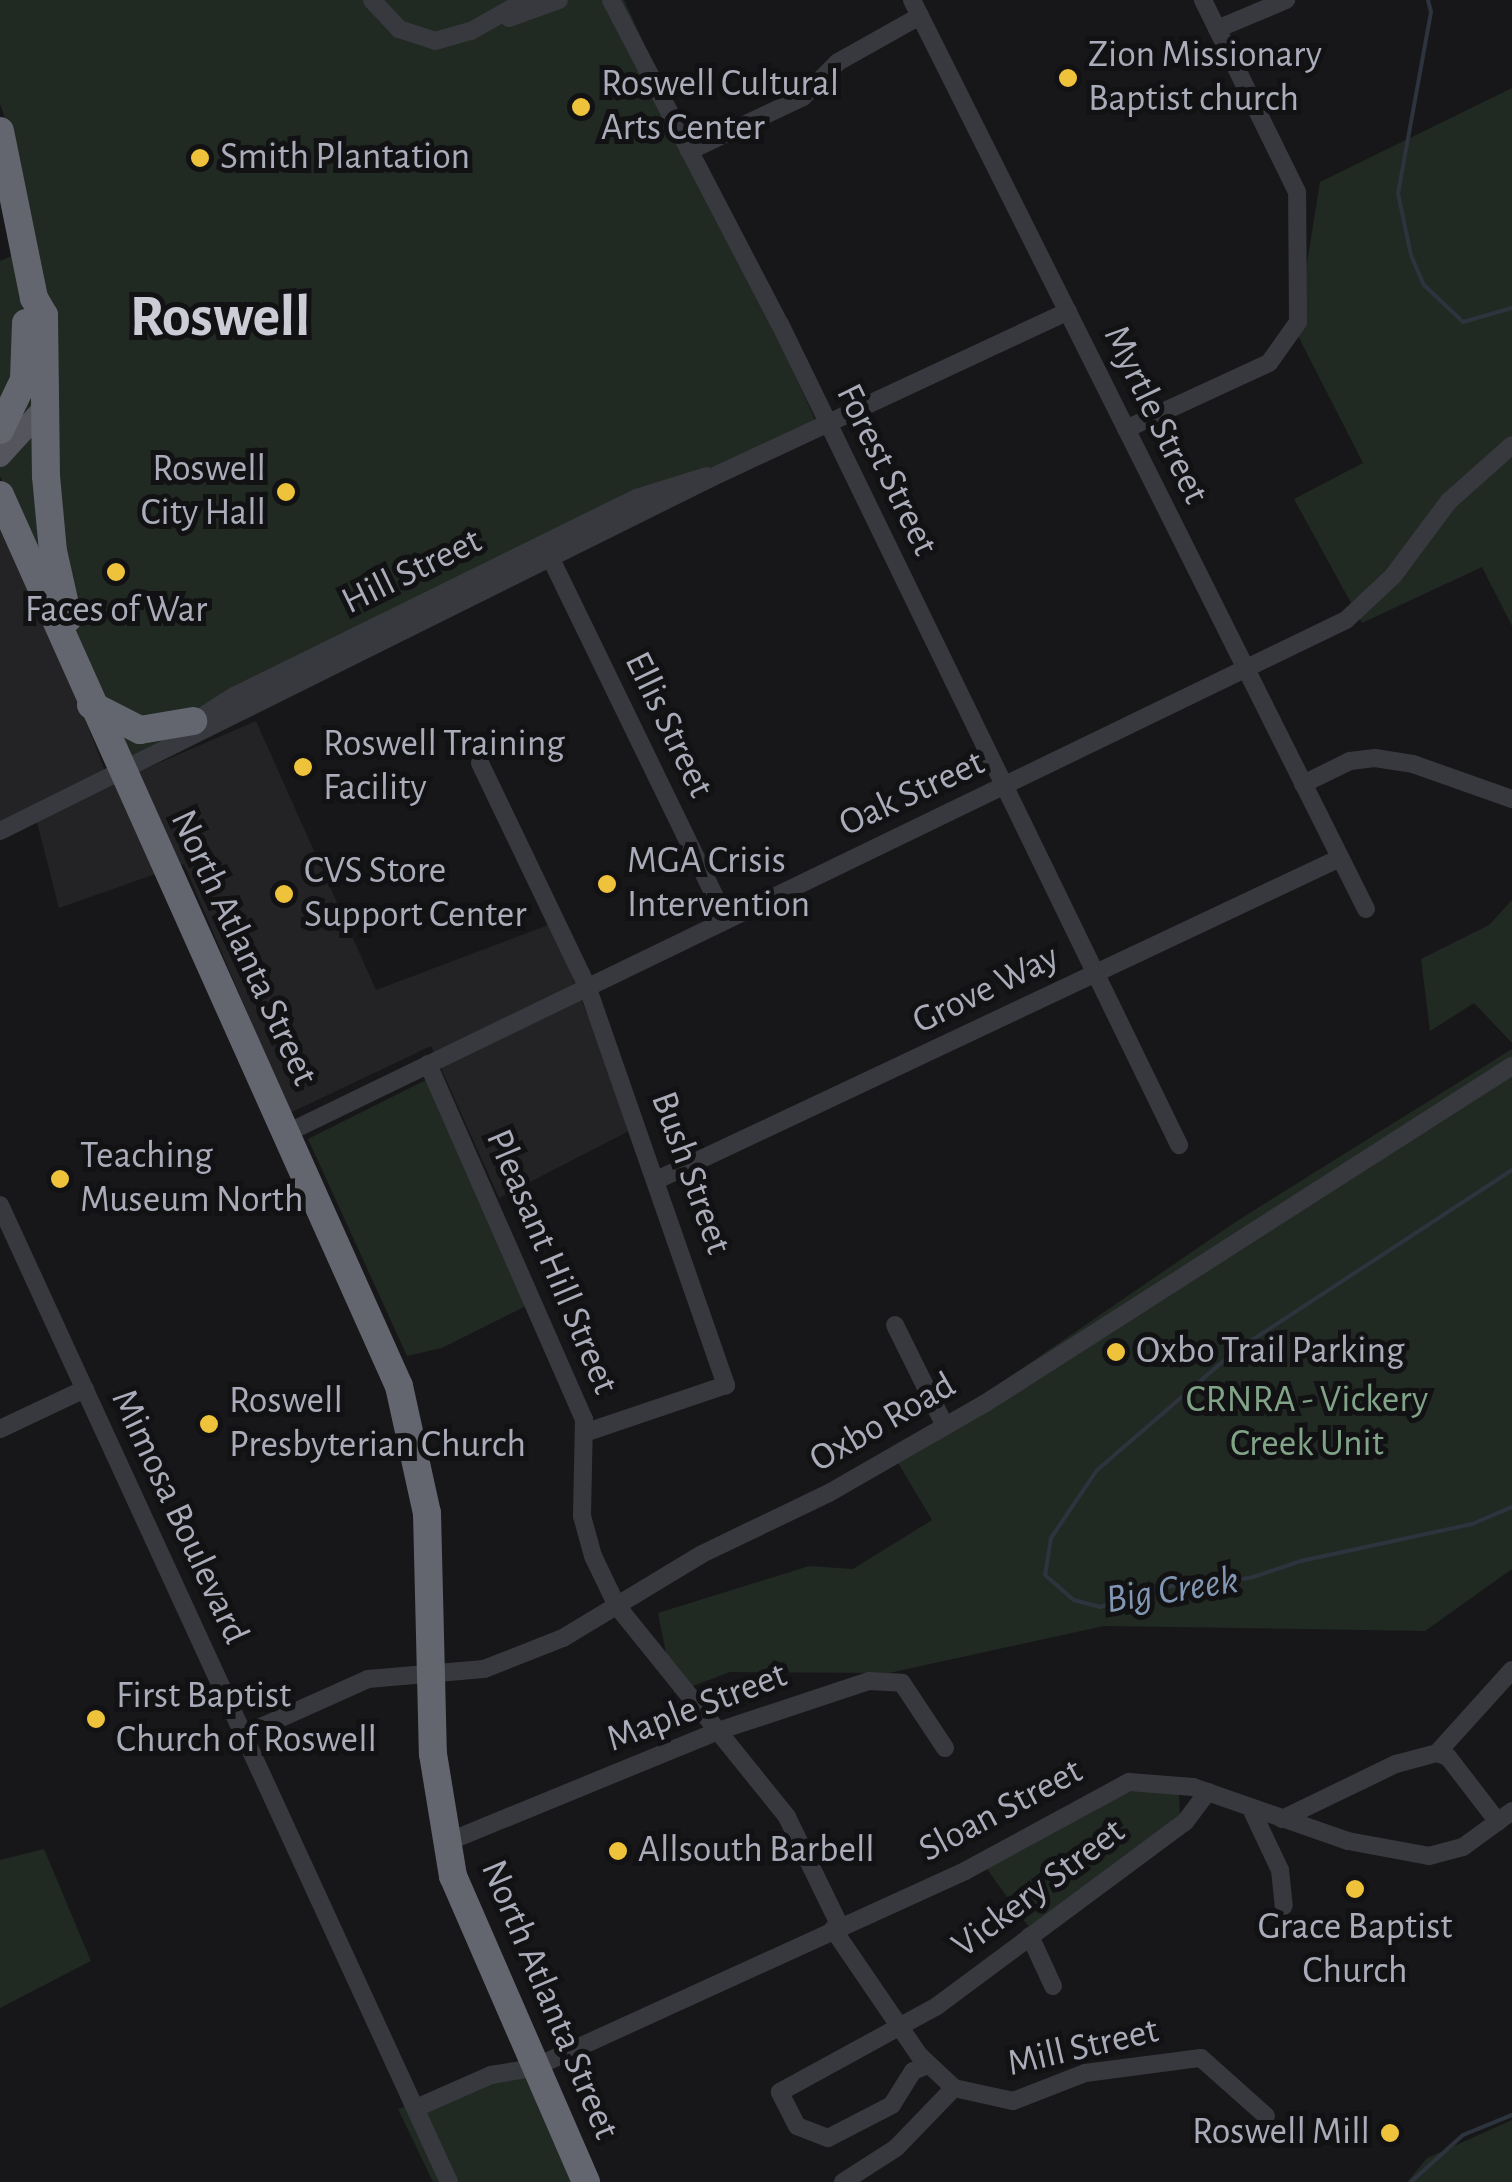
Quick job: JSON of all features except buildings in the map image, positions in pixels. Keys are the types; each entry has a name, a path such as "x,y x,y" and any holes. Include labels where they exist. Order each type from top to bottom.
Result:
{"highway":[{"path":"0,131 12,236 34,298 44,314 42,410 53,551 88,697 140,730 193,721"},
{"path":"0,430 24,380 26,318 34,298"},
{"name":"North Atlanta Street","path":"0,495 120,770 380,1336 407,1412 428,1513 432,1754 446,1843 463,1904 586,2182"}],"main road":[{"path":"0,456 42,410"}],"street":[{"path":"372,0 399,29 426,40 445,41 559,0"},
{"path":"489,22 526,0"},
{"name":"Forest Street","path":"611,0 1006,786 1179,1145"},
{"path":"1126,430 1269,362 1288,344 1298,322 1298,192 1203,0"},
{"path":"1217,29 1286,0"},
{"path":"689,151 803,96 838,62 916,8"},
{"name":"Myrtle Street","path":"916,8 1366,909"},
{"name":"Hill Street","path":"0,831 719,474 1068,311"},
{"name":"Oak Street","path":"287,1133 725,918 1246,672 1366,605 1449,501 1512,445"},
{"name":"Hill Street","path":"146,756 193,721 636,498 719,474"},
{"name":"Ellis Street","path":"552,560 725,918"},
{"path":"1303,784 1350,761 1375,758 1413,764 1512,799"},
{"name":"Bush Street","path":"480,763 587,986 659,1178 726,1384 587,1432"},
{"name":"Grove Way","path":"659,1178 1340,858"},
{"name":"Pleasant Hill Street","path":"428,1064 587,1432 582,1516 617,1606 718,1731"},
{"name":"Oxbo Road","path":"243,1735 368,1679 514,1660 617,1606 945,1426 1512,1066"},
{"name":"Mimosa Boulevard","path":"0,1205 449,2182"},
{"path":"895,1325 945,1426"},
{"path":"0,1429 85,1389"},
{"path":"1282,1819 1396,1764 1437,1753 1512,1670"},
{"name":"Maple Street","path":"446,1843 718,1731 855,1684 894,1680 945,1748"},
{"name":"Mill Street","path":"718,1731 787,1817 836,1927 898,2025 928,2065 954,2088 1013,2100 1085,2073 1201,2058 1266,2116"},
{"path":"1437,1753 1448,1758 1505,1816"},
{"name":"Sloan Street","path":"416,2108 491,2075 533,2068 1010,1849 1130,1782 1159,1780 1208,1792 1253,1813 1348,1841 1429,1856 1454,1852 1505,1816"},
{"name":"Vickery Street","path":"928,2065 913,2071 892,2105 828,2138 816,2138 788,2115 780,2092 937,2006 1185,1822 1208,1792"},
{"path":"1253,1813 1280,1870 1284,1906"},
{"path":"1030,1936 1053,1986"},
{"path":"843,2182 896,2148 954,2088"}],"shaded area":[{"path":"0,497 110,784 256,721 376,990 551,924 633,1129 499,1198 431,1046 290,1113 184,864 59,908 33,807 0,822"}],"green space":[{"path":"0,0 624,0 819,428 130,764 0,476 0,261 30,248 17,152 0,104"},
{"path":"1512,88 1512,626 1482,567 1362,623 1294,499 1363,463 1296,332 1320,182"},
{"path":"1512,900 1512,1043 1474,1003 1430,1031 1421,959 1489,925"},
{"name":"CRNRA - Vickery Creek Unit","path":"1512,1049 1512,1569 1425,1631 1104,1626 889,1673 730,1672 674,1693 658,1613 809,1566 853,1569 932,1520 894,1456 1237,1221"},
{"path":"428,1079 526,1306 442,1348 407,1356 308,1139"},
{"path":"1153,1788 1179,1794 1180,1819 1031,1930 987,1869 1129,1792"},
{"path":"44,1849 91,1961 0,2008 0,1860"},
{"path":"533,2068 590,2182 433,2182 398,2109"},
{"path":"1512,2120 1512,2182 1407,2182 1427,2158"}],"waterway":[{"path":"1428,0 1431,12 1398,193 1411,255 1424,285 1463,322 1512,308"},
{"name":"Big Creek","path":"1512,1170 1235,1351 1097,1470 1051,1538 1045,1575 1074,1600 1100,1607 1162,1587 1250,1578 1301,1561 1472,1524 1512,1507"},
{"name":"Big Creek","path":"1411,2182 1463,2135 1512,2115"}],"place":[{"name":"Zion Missionary Baptist church","path":"1068,78"},
{"name":"Roswell Cultural Arts Center","path":"581,107"},
{"name":"Smith Plantation","path":"200,158"},
{"name":"Roswell City Hall","path":"286,492"},
{"name":"Faces of War","path":"116,572"},
{"name":"Roswell Training Facility","path":"303,767"},
{"name":"MGA Crisis Intervention","path":"607,884"},
{"name":"CVS Store Support Center","path":"284,894"},
{"name":"Teaching Museum North","path":"60,1179"},
{"name":"Oxbo Trail Parking","path":"1116,1352"},
{"name":"Roswell Presbyterian Church","path":"209,1424"},
{"name":"First Baptist Church of Roswell","path":"96,1719"},
{"name":"Allsouth Barbell","path":"618,1851"},
{"name":"Grace Baptist Church","path":"1355,1889"},
{"name":"Roswell Mill","path":"1390,2133"}],"district":[{"name":"Roswell","path":"220,318"}]}
